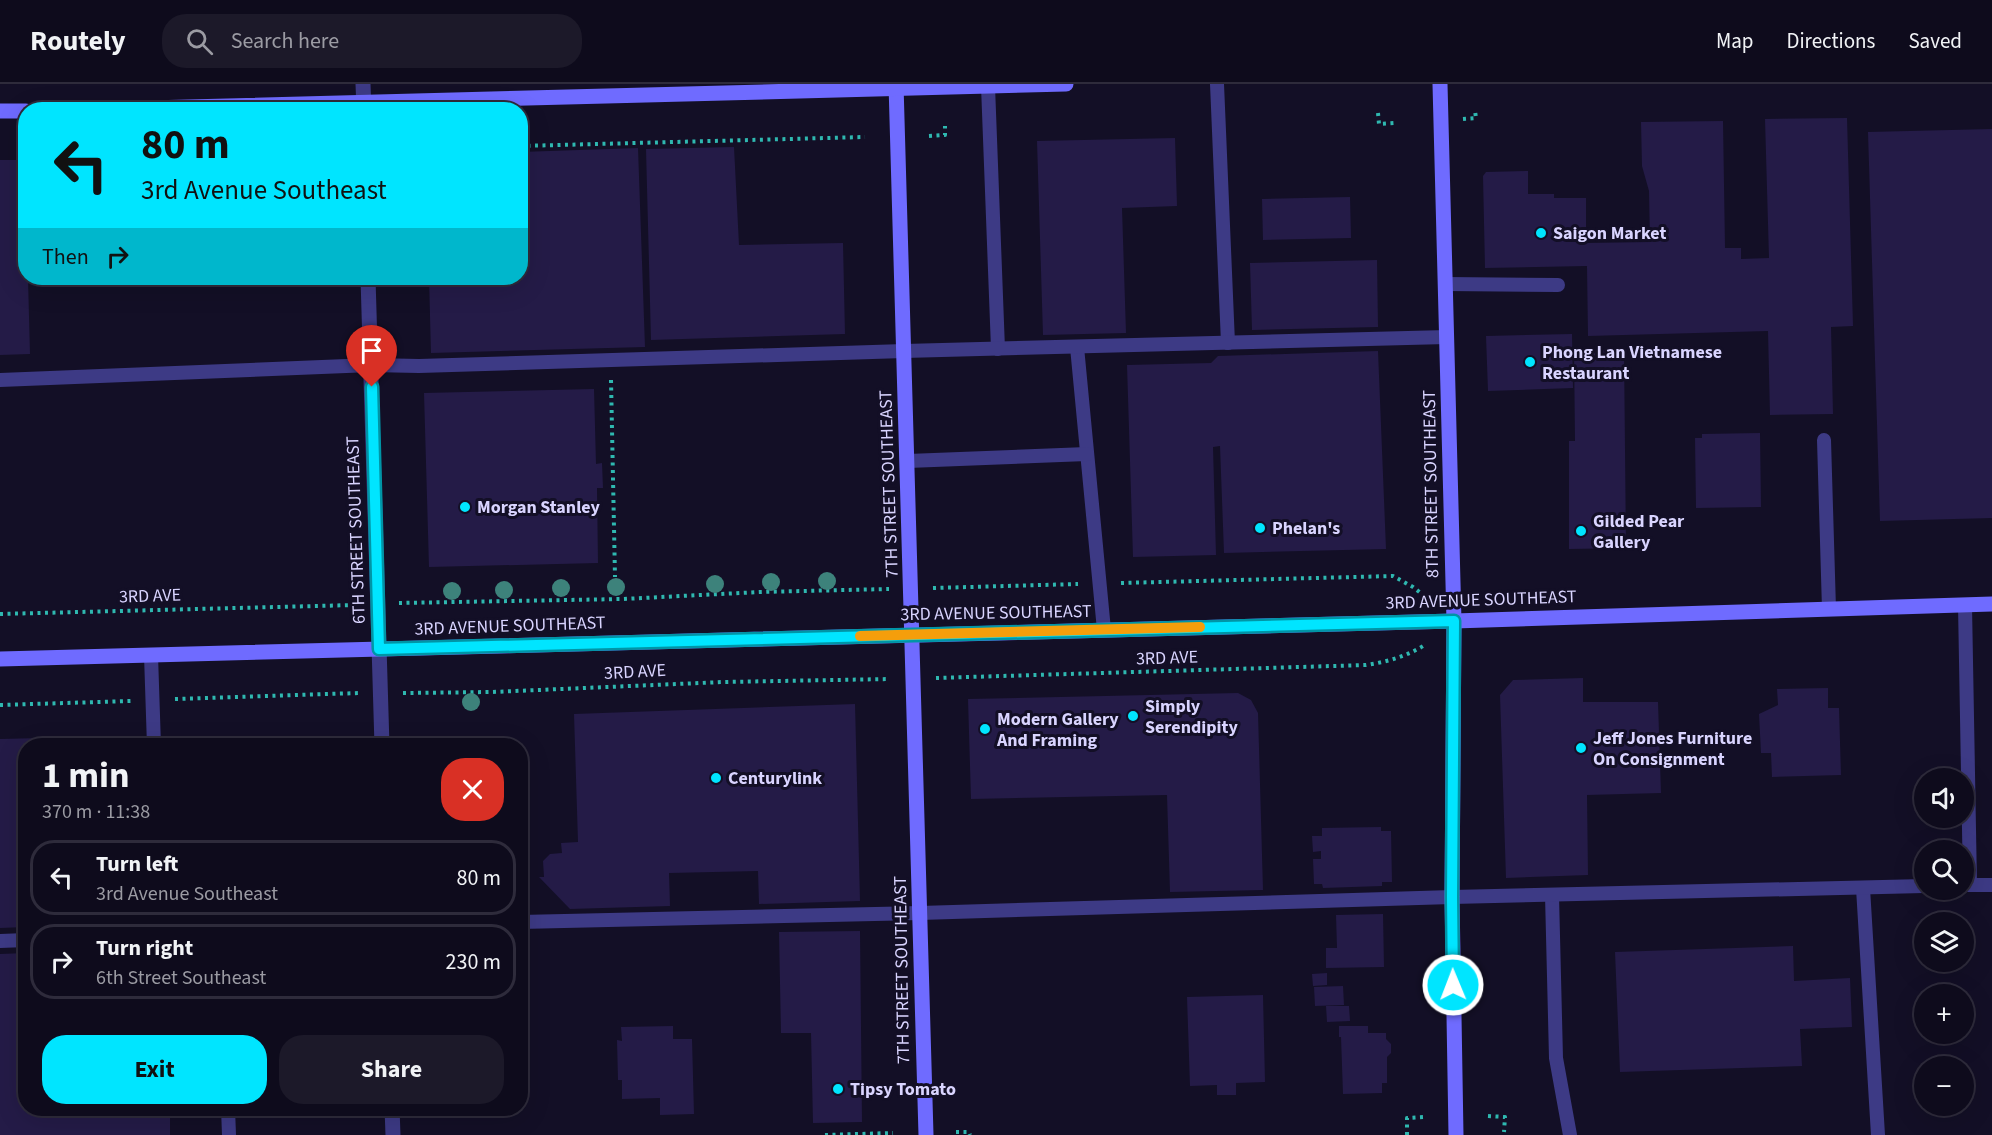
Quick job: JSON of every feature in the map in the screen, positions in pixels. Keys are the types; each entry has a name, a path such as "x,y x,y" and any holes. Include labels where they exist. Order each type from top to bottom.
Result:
{"main road":[{"path":"475,102 896,87 1066,84"},
{"name":"8TH STREET SOUTHEAST","path":"1440,84 1454,621 1452,897 1456,1135"},
{"name":"7TH STREET SOUTHEAST","path":"896,87 926,1135"},
{"path":"0,111 18,111"},
{"name":"3RD AVENUE SOUTHEAST","path":"0,659 1454,621 1992,604"}],"street":[{"path":"363,84 363,102"},
{"name":"6TH STREET SOUTHEAST","path":"368,285 382,738"},
{"path":"392,1116 393,1135"}],"lane":[{"path":"1217,84 1228,343"},
{"path":"988,86 998,349"},
{"path":"1445,284 1558,285"},
{"path":"0,380 371,365 419,366 1447,337"},
{"path":"1077,347 1104,630"},
{"path":"1824,440 1829,609"},
{"path":"908,461 1087,454"},
{"path":"1965,605 1967,840"},
{"path":"151,655 154,738"},
{"path":"1974,885 1992,885"},
{"path":"528,922 920,914 1452,897 1914,886"},
{"path":"1863,888 1878,1135"},
{"path":"1552,895 1556,1058 1570,1135"},
{"path":"0,941 18,940"},
{"path":"228,1116 229,1135"}],"path":[{"path":"1462,119 1476,118 1475,111"},
{"path":"1378,113 1378,124 1395,123"},
{"path":"929,136 945,135 945,126"},
{"path":"528,146 865,137"},
{"path":"610,360 615,577"},
{"path":"969,587 1394,576 1401,579"},
{"path":"436,601 865,590"},
{"name":"3RD AVE","path":"0,614 337,605"},
{"name":"3RD AVE","path":"948,678 1354,666 1386,662"},
{"name":"3RD AVE","path":"421,693 723,682 850,680"},
{"path":"1488,1116 1505,1117 1504,1131"},
{"path":"1407,1135 1407,1118 1424,1117"},
{"path":"956,1132 969,1132 970,1135"},
{"path":"825,1135 893,1133"}],"building":[{"path":"1847,118 1853,326 1831,327 1833,414 1770,415 1768,331 1588,336 1587,266 1485,268 1483,176 1486,172 1528,171 1528,194 1554,194 1554,198 1586,198 1586,243 1650,242 1649,191 1642,166 1641,122 1723,121 1725,248 1741,248 1741,259 1769,258 1765,119"},
{"path":"1992,129 1992,518 1880,521 1868,132"},
{"path":"1175,138 1177,206 1122,208 1126,333 1043,335 1037,141"},
{"path":"734,147 739,245 843,243 845,334 651,340 646,149"},
{"path":"638,148 645,347 431,353 429,285 528,285 528,152"},
{"path":"0,160 18,160 18,285 28,285 30,354 0,355"},
{"path":"1350,197 1351,238 1263,240 1262,199"},
{"path":"1377,260 1378,327 1252,330 1250,263"},
{"name":"Phong Lan Vietnamese Restaurant","path":"1572,334 1573,388 1488,391 1486,336"},
{"path":"1574,350 1624,350 1626,548 1569,549 1569,441 1575,441"},
{"path":"1378,351 1386,549 1224,553 1220,446 1213,447 1216,555 1133,557 1127,365 1211,363 1218,356"},
{"path":"594,389 596,464 602,463 603,488 597,488 598,563 429,567 424,393"},
{"path":"1760,433 1761,507 1696,508 1695,438 1702,438 1702,434"},
{"name":"Jeff Jones Furniture On Consignment","path":"1583,678 1583,702 1658,702 1661,793 1587,795 1588,875 1506,878 1500,695 1513,680"},
{"path":"1828,688 1828,708 1839,708 1841,775 1772,777 1771,753 1761,753 1759,714 1778,705 1777,689"},
{"path":"1238,693 1251,700 1258,713 1263,890 1170,892 1167,795 971,799 968,699"},
{"name":"Centurylink","path":"855,704 860,901 759,904 758,871 669,873 670,906 570,909 539,877 544,877 543,861 550,854 562,853 561,843 578,842 574,714"},
{"path":"124,736 124,738 41,738"},
{"path":"0,739 18,739 18,927 0,928"},
{"path":"1381,827 1381,831 1391,831 1392,882 1382,882 1382,886 1323,888 1322,884 1314,884 1313,859 1321,859 1321,851 1313,852 1312,836 1322,836 1322,828"},
{"path":"1383,914 1384,967 1326,968 1326,948 1337,948 1336,915"},
{"path":"860,931 862,1122 813,1123 811,1033 781,1033 779,932"},
{"path":"1793,946 1794,981 1850,978 1852,1027 1800,1029 1802,1066 1620,1072 1615,952"},
{"path":"18,953 18,1116 170,1116 170,1135 0,1135 0,954"},
{"path":"1327,973 1327,985 1313,986 1312,974"},
{"path":"1343,986 1344,1005 1315,1006 1314,987"},
{"path":"1263,995 1265,1082 1236,1083 1236,1095 1217,1095 1217,1085 1190,1086 1187,997"},
{"path":"1326,1006 1349,1006 1350,1021 1327,1022"},
{"path":"673,1026 673,1039 692,1039 694,1114 660,1115 660,1098 622,1099 622,1080 618,1080 617,1040 622,1041 621,1027"},
{"path":"1339,1026 1368,1026 1368,1033 1386,1033 1386,1039 1391,1044 1391,1053 1387,1057 1387,1083 1382,1083 1382,1093 1343,1094"}],"slow traffic":[{"path":"860,636 1200,627"}],"place":[{"name":"Saigon Market","path":"1541,233"},
{"name":"Phong Lan Vietnamese Restaurant","path":"1530,362"},
{"name":"Morgan Stanley","path":"465,507"},
{"name":"Phelan's","path":"1260,528"},
{"name":"Gilded Pear Gallery","path":"1581,531"},
{"name":"Simply Serendipity","path":"1133,716"},
{"name":"Modern Gallery And Framing","path":"985,729"},
{"name":"Jeff Jones Furniture On Consignment","path":"1581,748"},
{"name":"Centurylink","path":"716,778"},
{"name":"Tipsy Tomato","path":"838,1089"}],"route":[{"path":"372,387 379,649 1454,621 1453,985"}]}
